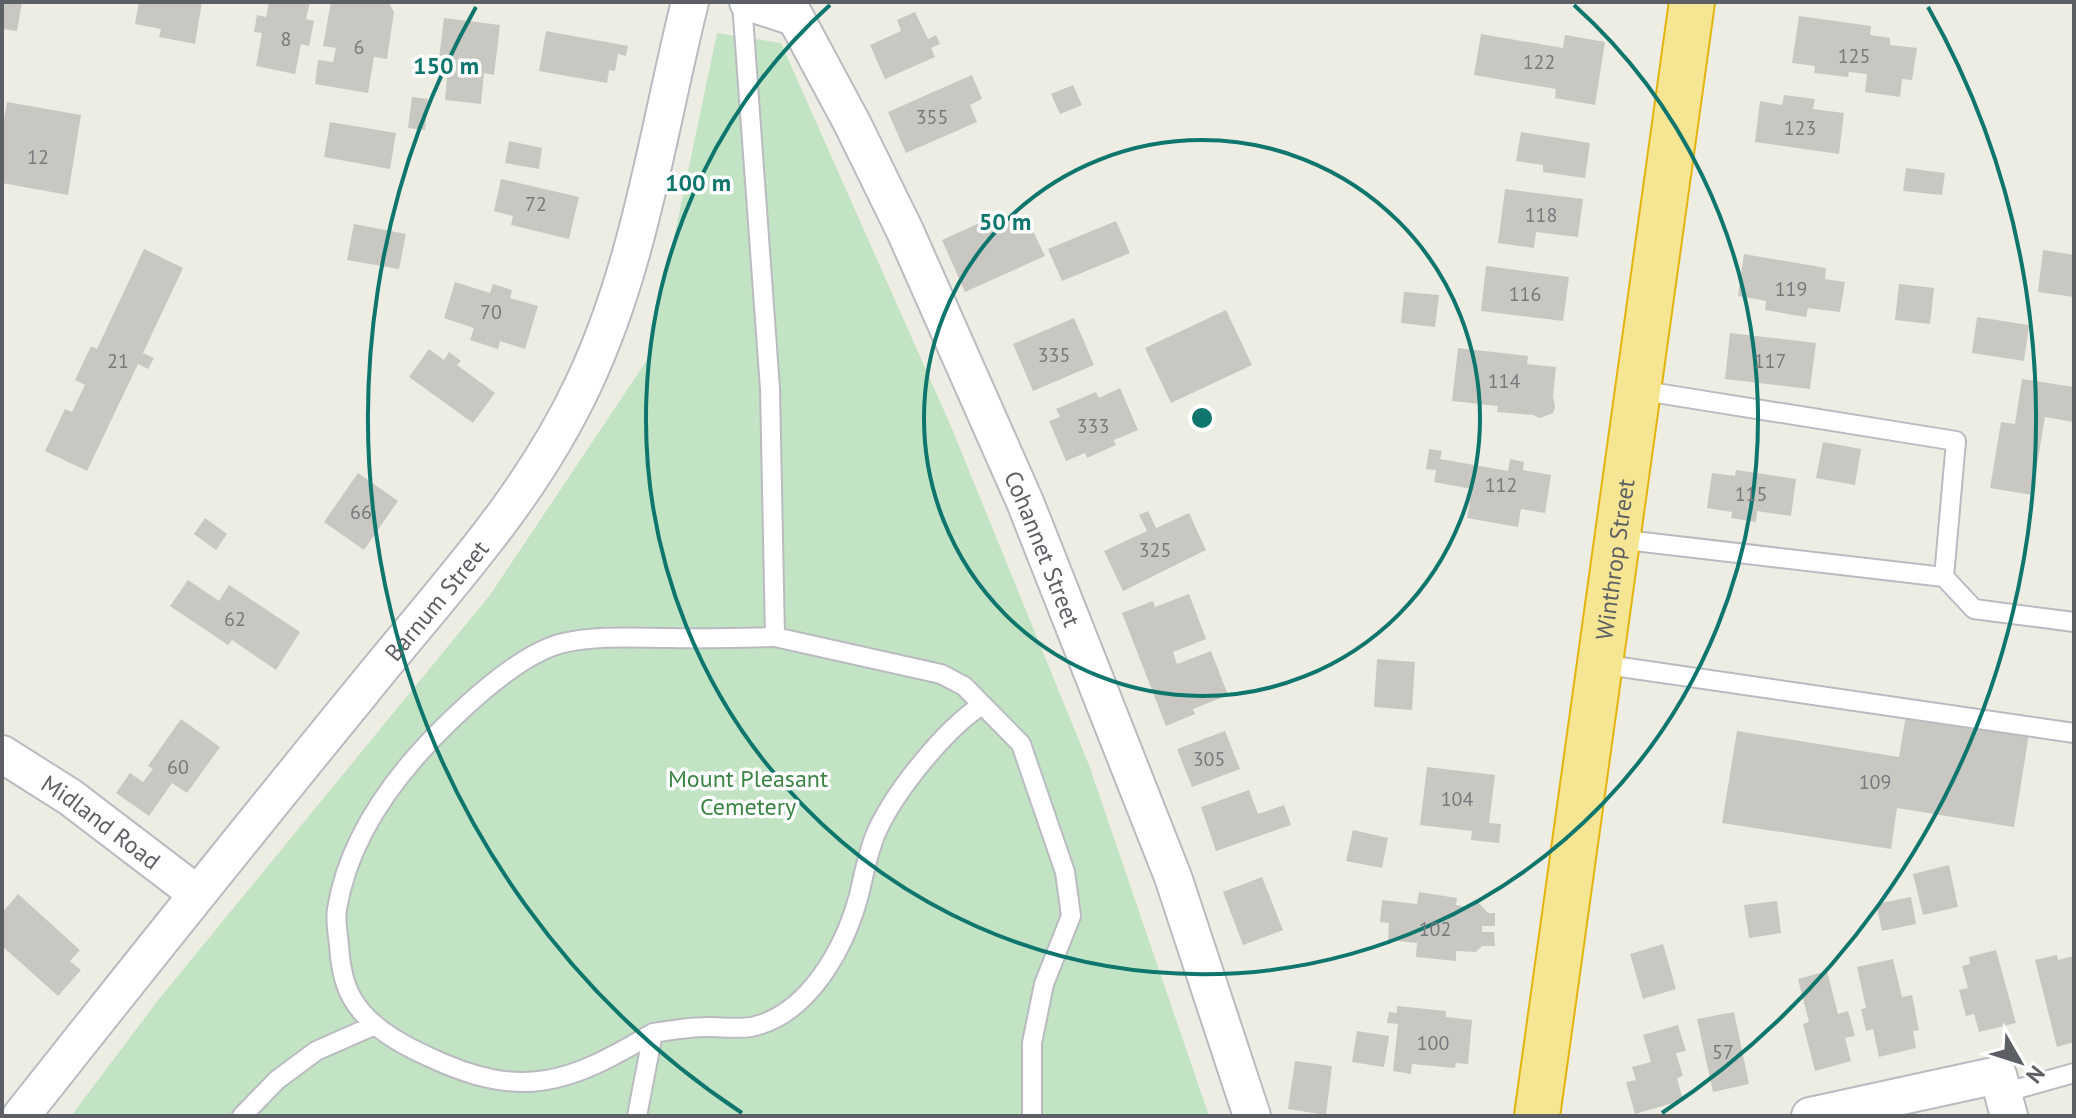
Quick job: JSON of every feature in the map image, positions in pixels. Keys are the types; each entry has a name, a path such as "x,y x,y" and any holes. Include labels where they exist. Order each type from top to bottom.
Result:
{"highway":[{"name":"Winthrop Street","path":"1537,1116 1692,2"}],"street":[{"name":"Barnum Street","path":"21,1116 196,893 488,541 557,437 606,335 627,269 690,2"},
{"path":"748,2 790,10"},
{"name":"Cohannet Street","path":"790,10 852,123 905,231 1025,502 1173,877 1252,1116"},
{"name":"Midland Road","path":"2,754 70,797 196,893"},
{"path":"1810,1116 1998,1075 2006,1104"}],"lane":[{"path":"742,2 770,389 775,637"},
{"path":"1638,390 1956,441 1944,577"},
{"path":"1617,539 1944,577 1974,609 2074,622"},
{"path":"982,705 966,715 943,737 902,791 877,831 842,939 836,953 808,992 789,1008 750,1027 703,1027 653,1033 604,1062 567,1076 520,1084 460,1072 415,1051 375,1025 352,998 340,959 336,912 349,860 380,801 426,744 468,704 517,665 561,643 612,638 775,637 941,674 964,686 1021,744 1065,872 1071,916 1044,984 1032,1043 1032,1116"},
{"path":"1600,664 2074,733"},
{"path":"242,1116 277,1080 316,1051 375,1025"},
{"path":"637,1116 653,1033"},
{"path":"2006,1104 2074,1073"}],"green space":[{"name":"Mount Pleasant Cemetery","path":"717,33 781,43 950,424 1089,765 1209,1116 71,1116 159,999 490,595 649,357"}],"building":[{"path":"2,2 22,2 17,31 2,29"},
{"path":"139,2 202,2 195,44 159,37 161,29 135,24"},
{"path":"269,2 310,2 306,19 314,21 309,46 301,44 295,74 256,66 262,33 254,32 257,15 266,17"},
{"path":"331,2 388,2 394,12 387,59 374,57 368,93 315,84 318,60 333,62 336,48 323,46"},
{"path":"915,12 928,39 936,35 940,44 931,48 935,57 885,79 870,45 901,31 897,20"},
{"path":"1799,16 1871,26 1870,35 1890,38 1890,45 1917,48 1912,80 1902,79 1900,97 1865,92 1867,74 1849,72 1848,77 1814,73 1815,66 1792,63"},
{"path":"444,18 500,25 494,75 484,73 481,104 445,100 448,68 438,66"},
{"path":"546,31 628,46 626,56 618,54 615,71 609,70 607,83 539,71"},
{"path":"1481,34 1563,48 1565,35 1605,42 1595,105 1555,98 1556,89 1474,75"},
{"path":"972,75 982,99 970,105 977,122 906,153 888,112"},
{"path":"1073,85 1082,105 1060,114 1051,94"},
{"path":"1784,95 1815,99 1813,109 1844,113 1839,154 1755,142 1760,101 1782,105"},
{"path":"412,97 428,99 425,130 408,128"},
{"path":"7,102 81,115 68,195 2,183 2,130"},
{"path":"330,122 396,133 390,169 324,157"},
{"path":"1521,132 1590,143 1585,178 1543,172 1543,165 1516,161"},
{"path":"509,141 542,148 539,169 505,163"},
{"path":"1906,168 1945,173 1942,195 1903,191"},
{"path":"501,179 579,197 569,239 511,225 513,216 494,211"},
{"path":"1505,189 1583,199 1578,237 1536,232 1534,248 1498,243"},
{"path":"1016,213 1025,232 1032,229 1045,256 965,292 942,240 982,222 984,228"},
{"path":"1116,221 1130,253 1062,281 1048,249"},
{"path":"354,224 406,234 399,269 347,260"},
{"path":"144,249 183,268 143,353 154,358 148,369 138,364 87,471 45,451 65,409 72,412 85,385 75,380 91,346 97,349"},
{"path":"2043,250 2074,255 2074,297 2038,292"},
{"path":"1744,254 1826,268 1825,279 1845,282 1840,312 1808,308 1806,317 1765,310 1766,301 1738,296"},
{"path":"1486,266 1569,277 1563,321 1481,311"},
{"path":"455,282 490,293 493,284 512,290 510,298 538,306 525,349 500,341 498,349 470,340 474,328 444,318"},
{"path":"1899,284 1934,288 1930,324 1895,320"},
{"path":"1404,292 1439,295 1435,327 1401,323"},
{"path":"1226,310 1252,365 1171,403 1145,348"},
{"path":"1977,317 2029,325 2024,361 1972,353"},
{"path":"1074,318 1094,365 1033,391 1013,344"},
{"path":"1730,333 1816,343 1810,389 1725,379"},
{"path":"1458,348 1528,356 1527,364 1556,367 1553,413 1540,418 1497,412 1498,406 1452,401"},
{"path":"429,349 444,360 449,352 461,361 457,365 495,393 473,423 409,377"},
{"path":"2022,379 2074,387 2074,422 2045,417 2032,495 1990,488 2001,422 2015,424"},
{"path":"1120,388 1138,430 1114,440 1116,445 1087,458 1085,453 1066,461 1049,421 1060,417 1056,409 1096,392 1099,398"},
{"path":"1823,442 1861,449 1855,485 1816,478"},
{"path":"1429,449 1442,451 1440,459 1508,471 1510,459 1524,462 1523,470 1551,475 1545,513 1521,509 1518,527 1467,518 1472,489 1434,482 1436,470 1426,469"},
{"path":"1736,470 1796,479 1791,516 1757,511 1756,522 1731,518 1732,512 1707,508 1712,473 1735,476"},
{"path":"358,473 398,501 364,550 324,522"},
{"path":"1148,511 1156,528 1189,513 1206,550 1123,591 1104,551 1147,531 1139,515"},
{"path":"205,518 227,534 216,550 194,534"},
{"path":"188,580 219,601 229,585 300,632 276,670 232,640 228,645 170,606"},
{"path":"1189,594 1206,639 1173,652 1177,664 1211,651 1228,695 1193,709 1195,714 1166,726 1122,613 1153,601 1155,607"},
{"path":"1377,659 1415,662 1412,710 1374,707"},
{"path":"1906,715 2029,734 2014,827 1897,808 1891,849 1722,823 1737,731 1899,757"},
{"path":"181,719 220,747 187,793 172,783 149,816 116,793 130,773 143,782 153,769 148,766"},
{"path":"1225,731 1240,769 1192,787 1177,749"},
{"path":"1427,767 1495,775 1489,823 1501,824 1499,843 1471,840 1472,831 1420,825"},
{"path":"1249,790 1258,814 1284,805 1291,825 1216,851 1201,807"},
{"path":"1353,830 1388,838 1382,868 1346,861"},
{"path":"1949,865 1958,907 1923,915 1913,874"},
{"path":"1262,877 1283,930 1243,945 1223,892"},
{"path":"1419,892 1457,898 1456,905 1471,908 1477,901 1488,913 1495,913 1495,926 1482,926 1482,932 1494,932 1495,946 1482,946 1476,952 1456,951 1456,961 1416,957 1417,943 1388,940 1389,923 1380,922 1382,900 1417,904"},
{"path":"18,894 80,950 70,961 81,970 58,996 2,946 2,913"},
{"path":"1911,897 1916,924 1882,931 1876,904"},
{"path":"1777,901 1781,933 1749,938 1744,905"},
{"path":"1663,944 1676,989 1643,999 1630,954"},
{"path":"1996,950 2016,1023 1979,1032 1974,1014 1966,1016 1959,990 1968,988 1962,966 1970,964 1969,957"},
{"path":"2057,955 2058,960 2074,956 2074,1042 2057,1047 2035,960"},
{"path":"1893,959 1902,997 1912,995 1919,1030 1913,1031 1916,1048 1879,1057 1873,1029 1866,1031 1861,1009 1866,1008 1857,967"},
{"path":"1827,971 1838,1014 1848,1011 1855,1036 1845,1038 1851,1061 1815,1071 1803,1024 1809,1022 1798,979"},
{"path":"1397,1006 1446,1011 1446,1017 1472,1020 1468,1064 1456,1063 1455,1068 1412,1064 1411,1074 1393,1071 1398,1024 1387,1023 1389,1012 1397,1013"},
{"path":"1734,1012 1749,1084 1713,1092 1697,1019"},
{"path":"1678,1025 1686,1051 1676,1053 1683,1076 1677,1078 1683,1100 1635,1114 1626,1082 1636,1080 1632,1067 1651,1062 1643,1035"},
{"path":"1357,1031 1389,1036 1384,1067 1352,1062"},
{"path":"1295,1061 1332,1066 1326,1115 1288,1109"}]}
